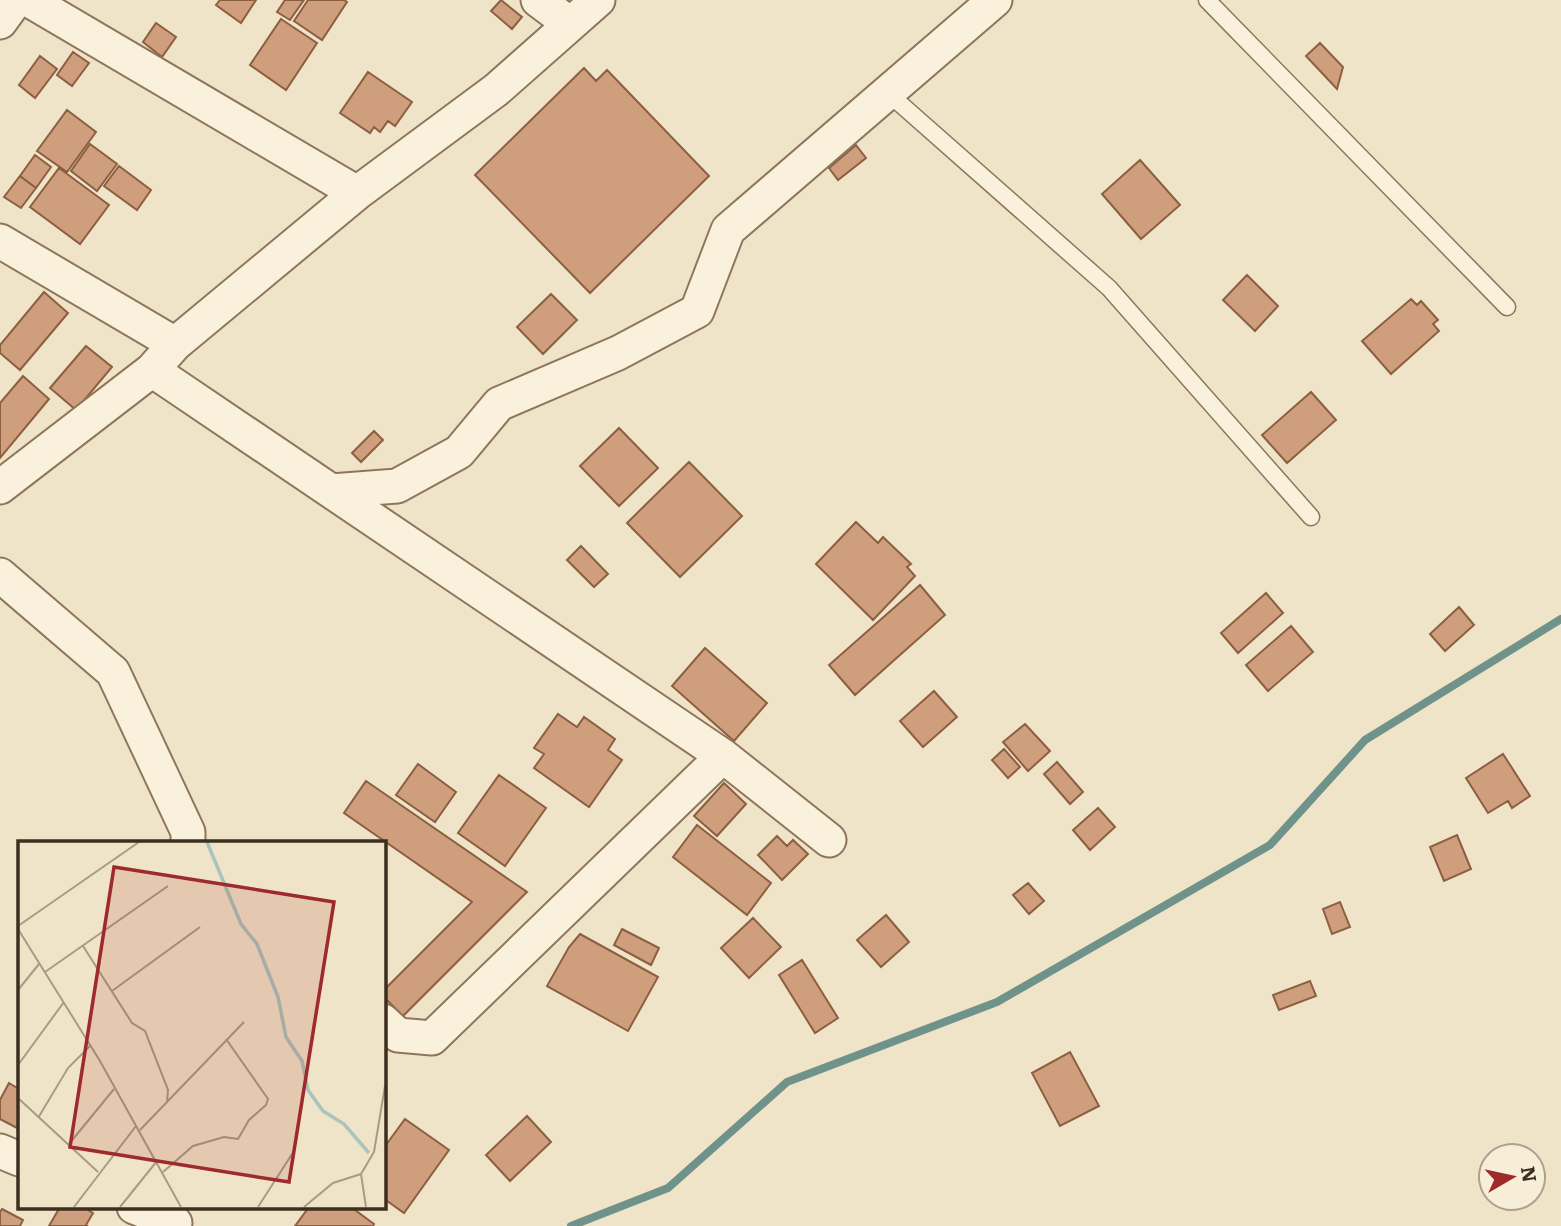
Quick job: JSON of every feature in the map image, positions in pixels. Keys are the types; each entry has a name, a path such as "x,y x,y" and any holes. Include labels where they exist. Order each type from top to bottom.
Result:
{"street":[{"path":"0,22 16,0"},
{"path":"29,0 357,193"},
{"path":"538,0 570,24"},
{"path":"1,486 152,370 175,344 357,193 496,90 598,0"},
{"path":"331,491 397,486 459,452 499,404 618,353 697,311 728,230 995,0"},
{"path":"0,241 175,344"},
{"path":"152,370 723,756 829,839"},
{"path":"0,575 113,672 188,832 188,841"},
{"path":"385,1023 398,1035 432,1038 723,756"},
{"path":"0,1151 18,1159"},
{"path":"137,1208 175,1223"}],"lane":[{"path":"1207,0 1507,307"},
{"path":"888,93 1109,288 1311,517"}],"building":[{"path":"220,0 256,0 241,23 216,5"},
{"path":"285,0 304,0 290,20 277,12"},
{"path":"308,0 347,2 322,40 294,21"},
{"path":"501,0 522,17 512,29 491,11"},
{"path":"281,19 317,43 286,90 250,65"},
{"path":"156,23 176,37 162,57 143,42"},
{"path":"1320,43 1343,67 1337,89 1306,56"},
{"path":"73,52 89,63 72,86 57,75"},
{"path":"40,56 57,69 35,98 19,85"},
{"path":"584,68 596,81 607,70 709,176 590,293 475,175"},
{"path":"368,72 412,102 395,126 388,121 380,132 374,127 370,133 340,113"},
{"path":"67,110 96,132 67,172 37,151"},
{"path":"90,144 117,164 97,191 71,171"},
{"path":"856,145 866,158 838,180 829,168"},
{"path":"35,155 51,167 36,188 20,176"},
{"path":"1140,160 1180,205 1141,239 1102,194"},
{"path":"119,166 151,190 137,210 104,186"},
{"path":"59,168 109,205 80,244 30,207"},
{"path":"20,176 36,188 21,208 4,197"},
{"path":"1247,275 1278,306 1255,331 1223,300"},
{"path":"44,292 68,313 20,370 0,353 0,345"},
{"path":"551,294 577,320 543,354 517,327"},
{"path":"1411,299 1417,305 1421,301 1438,320 1433,324 1439,331 1391,374 1362,341"},
{"path":"86,346 112,367 76,410 50,388"},
{"path":"23,376 49,399 0,458 0,403"},
{"path":"1311,392 1336,420 1287,463 1262,435"},
{"path":"619,428 658,468 619,506 580,466"},
{"path":"374,431 383,440 361,462 352,453"},
{"path":"689,462 742,516 680,577 627,523"},
{"path":"856,522 878,543 883,537 911,564 907,567 915,576 873,620 816,564"},
{"path":"581,546 608,574 594,587 567,560"},
{"path":"920,585 945,615 855,695 829,665"},
{"path":"1266,593 1283,613 1238,653 1221,633"},
{"path":"1459,607 1474,625 1445,651 1430,634"},
{"path":"1291,626 1313,652 1268,691 1246,665"},
{"path":"705,648 767,703 734,741 672,686"},
{"path":"934,691 957,717 923,747 900,721"},
{"path":"558,714 577,727 584,717 615,739 608,750 622,760 589,807 534,768 544,754 534,748"},
{"path":"1025,724 1050,751 1028,771 1003,742"},
{"path":"1004,749 1020,767 1008,778 992,760"},
{"path":"1503,754 1530,796 1512,808 1508,801 1488,813 1466,778"},
{"path":"1057,762 1083,792 1070,804 1044,774"},
{"path":"418,764 456,792 435,822 396,795"},
{"path":"499,775 546,808 505,866 458,833"},
{"path":"366,781 527,892 403,1016 385,998 385,989 472,902 344,813"},
{"path":"724,783 746,804 717,836 694,816"},
{"path":"1098,808 1115,827 1090,850 1073,830"},
{"path":"697,825 771,883 747,915 673,857"},
{"path":"1457,835 1471,869 1444,881 1430,847"},
{"path":"777,836 787,846 793,840 808,854 782,880 758,855"},
{"path":"1028,883 1044,901 1029,914 1013,895"},
{"path":"1340,902 1350,927 1332,934 1323,909"},
{"path":"886,915 909,942 881,967 857,940"},
{"path":"753,918 781,947 749,978 721,948"},
{"path":"622,929 659,948 651,965 614,945"},
{"path":"580,934 658,977 628,1031 547,986 569,947"},
{"path":"802,960 838,1018 815,1033 779,975"},
{"path":"1310,981 1316,996 1279,1010 1273,995"},
{"path":"1070,1052 1099,1106 1060,1126 1032,1073"},
{"path":"9,1083 18,1088 18,1128 0,1119 0,1100"},
{"path":"527,1116 551,1142 510,1181 486,1155"},
{"path":"405,1119 449,1150 404,1213 385,1199 385,1146"},
{"path":"59,1208 85,1208 93,1213 86,1225 88,1226 49,1226"},
{"path":"308,1208 352,1208 374,1224 373,1226 295,1226"},
{"path":"2,1209 23,1220 20,1226 0,1226"}],"waterway":[{"path":"571,1226 668,1188 787,1082 997,1002 1270,845 1365,740 1561,619"}]}
